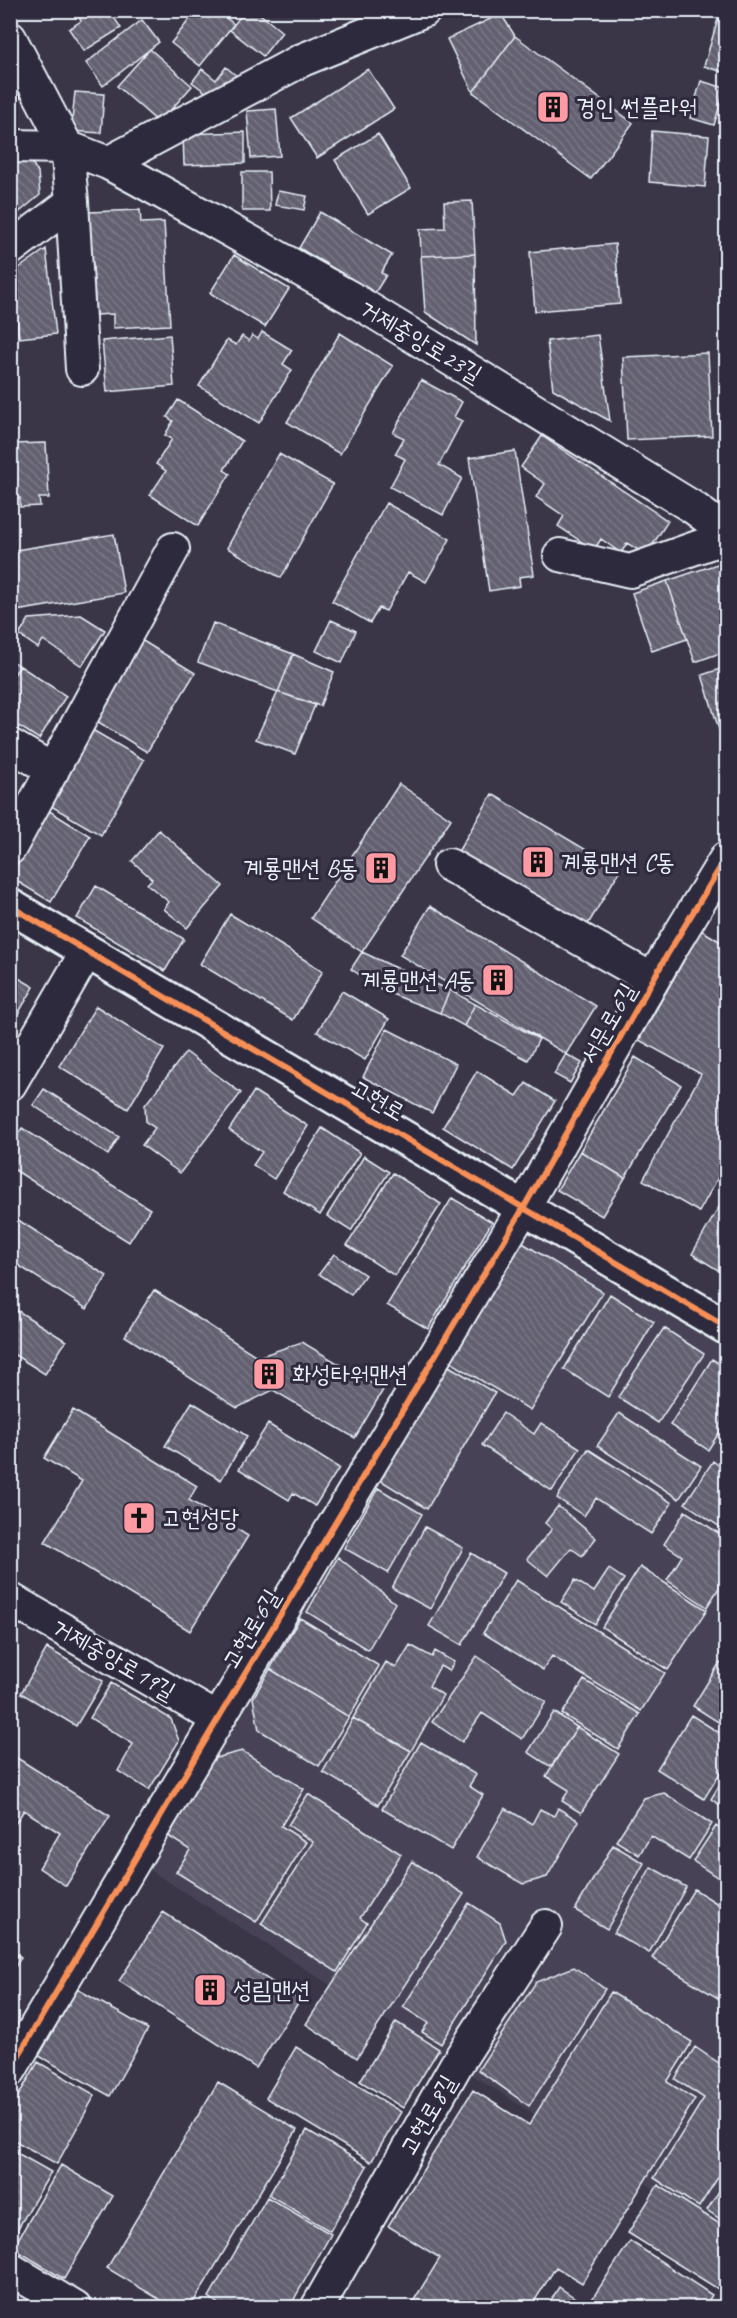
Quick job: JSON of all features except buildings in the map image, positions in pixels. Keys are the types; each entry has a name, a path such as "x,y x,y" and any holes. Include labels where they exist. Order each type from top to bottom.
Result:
{"street":[{"path":"108,163 302,60 425,10"},
{"path":"10,38 67,147 82,369"},
{"name":"거제중앙로23길","path":"10,146 67,147 108,163 351,298 694,508 726,534"},
{"path":"10,249 72,202"},
{"path":"560,555 630,571 726,534"},
{"path":"10,848 173,549"},
{"path":"10,745 53,770"},
{"name":"서문로6길","path":"524,1207 653,980 726,858"},
{"path":"449,866 653,980"},
{"name":"고현로","path":"10,906 726,1327"},
{"path":"10,1084 87,951"},
{"name":"고현로6길","path":"10,2070 524,1207"},
{"name":"거제중앙로19길","path":"10,1599 218,1719"},
{"name":"고현로8길","path":"317,2307 456,2065 546,1926"},
{"path":"10,2269 75,2307"}],"shaded area":[{"path":"524,1207 726,1327 726,2234 134,1860"}],"cycle path":[{"path":"10,2070 524,1207 667,955 726,858"},
{"path":"10,906 726,1327"}],"place":[{"name":"경인 썬플라워","path":"553,107"},
{"name":"계룡맨션 C동","path":"538,862"},
{"name":"계룡맨션 B동","path":"381,868"},
{"name":"계룡맨션 A동","path":"498,980"},
{"name":"화성타워맨션","path":"269,1374"},
{"name":"고현성당","path":"139,1518"},
{"name":"성림맨션","path":"210,1990"}]}
